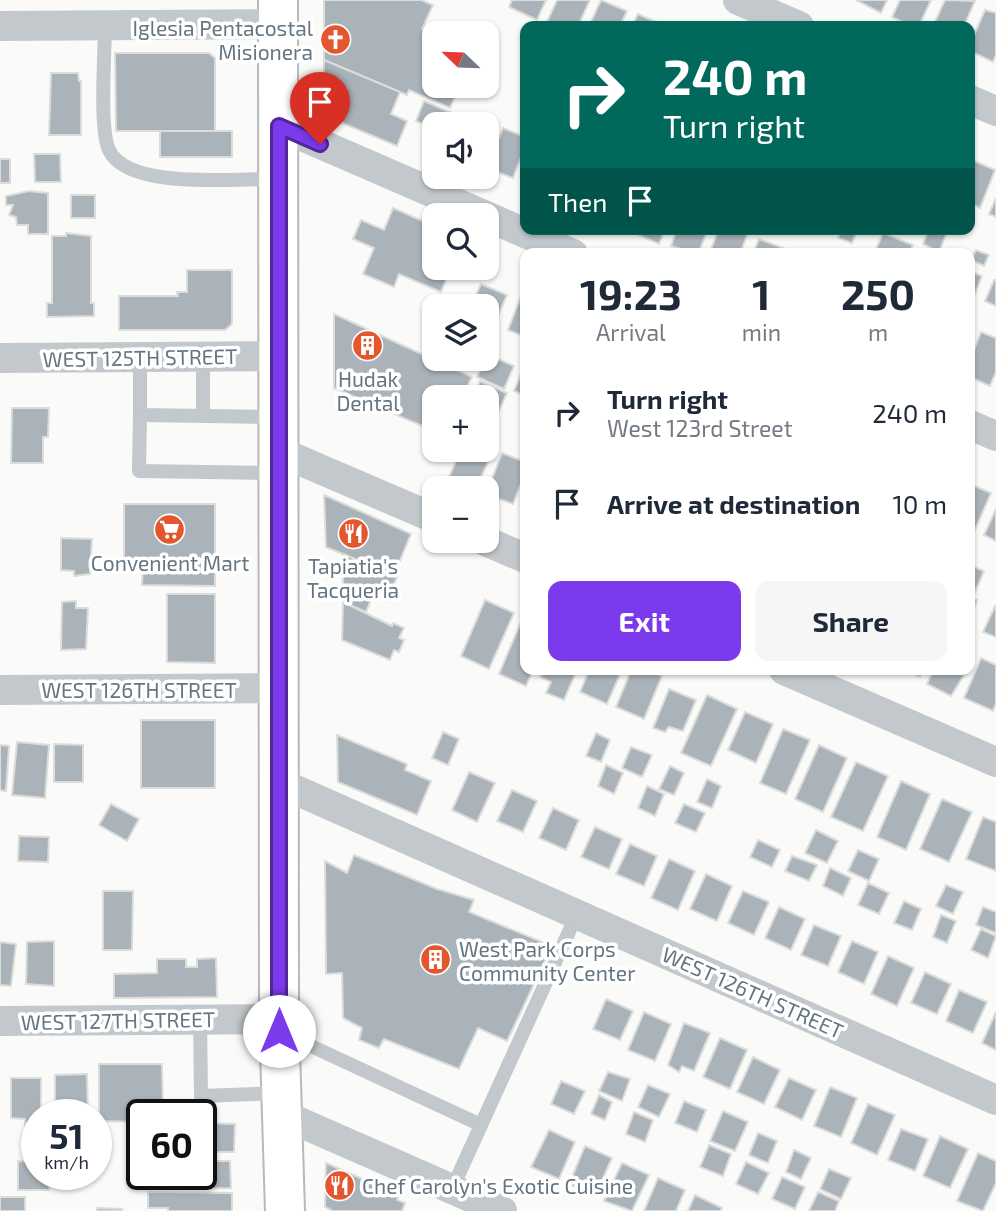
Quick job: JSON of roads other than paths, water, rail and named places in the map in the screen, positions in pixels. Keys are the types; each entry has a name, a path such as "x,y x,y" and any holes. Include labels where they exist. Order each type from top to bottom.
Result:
{"main road":[{"path":"278,12 277,688 280,783 279,1025 285,1211"}],"street":[{"path":"738,0 787,21"},
{"path":"0,26 105,26 278,12"},
{"path":"975,102 996,111"},
{"path":"279,126 455,203"},
{"path":"499,222 520,231"},
{"path":"529,235 559,248"},
{"name":"WEST 125TH STREET","path":"0,358 279,356"},
{"path":"975,427 996,436"},
{"path":"278,447 422,513"},
{"path":"499,547 520,556"},
{"path":"796,675 996,762"},
{"name":"WEST 126TH STREET","path":"0,690 277,688"},
{"name":"WEST 126TH STREET","path":"280,783 996,1100"},
{"name":"WEST 127TH STREET","path":"0,1021 200,1019 279,1025"},
{"path":"281,1103 452,1189 502,1211"}],"lane":[{"path":"105,26 108,149 123,166 158,178 279,179"},
{"path":"202,356 204,415"},
{"path":"140,357 139,471 278,447"},
{"path":"140,415 204,415 278,447"},
{"path":"452,1189 577,914"},
{"path":"200,1019 201,1096 281,1103"},
{"path":"279,1025 481,1125"}],"place":[{"name":"Iglesia Pentacostal Misionera","path":"336,39"},
{"name":"Hudak Dental","path":"368,346"},
{"name":"Convenient Mart","path":"170,530"},
{"name":"Tapiatia's Tacqueria","path":"353,533"},
{"name":"West Park Corps Community Center","path":"436,960"},
{"name":"Chef Carolyn's Exotic Cuisine","path":"339,1185"}]}
